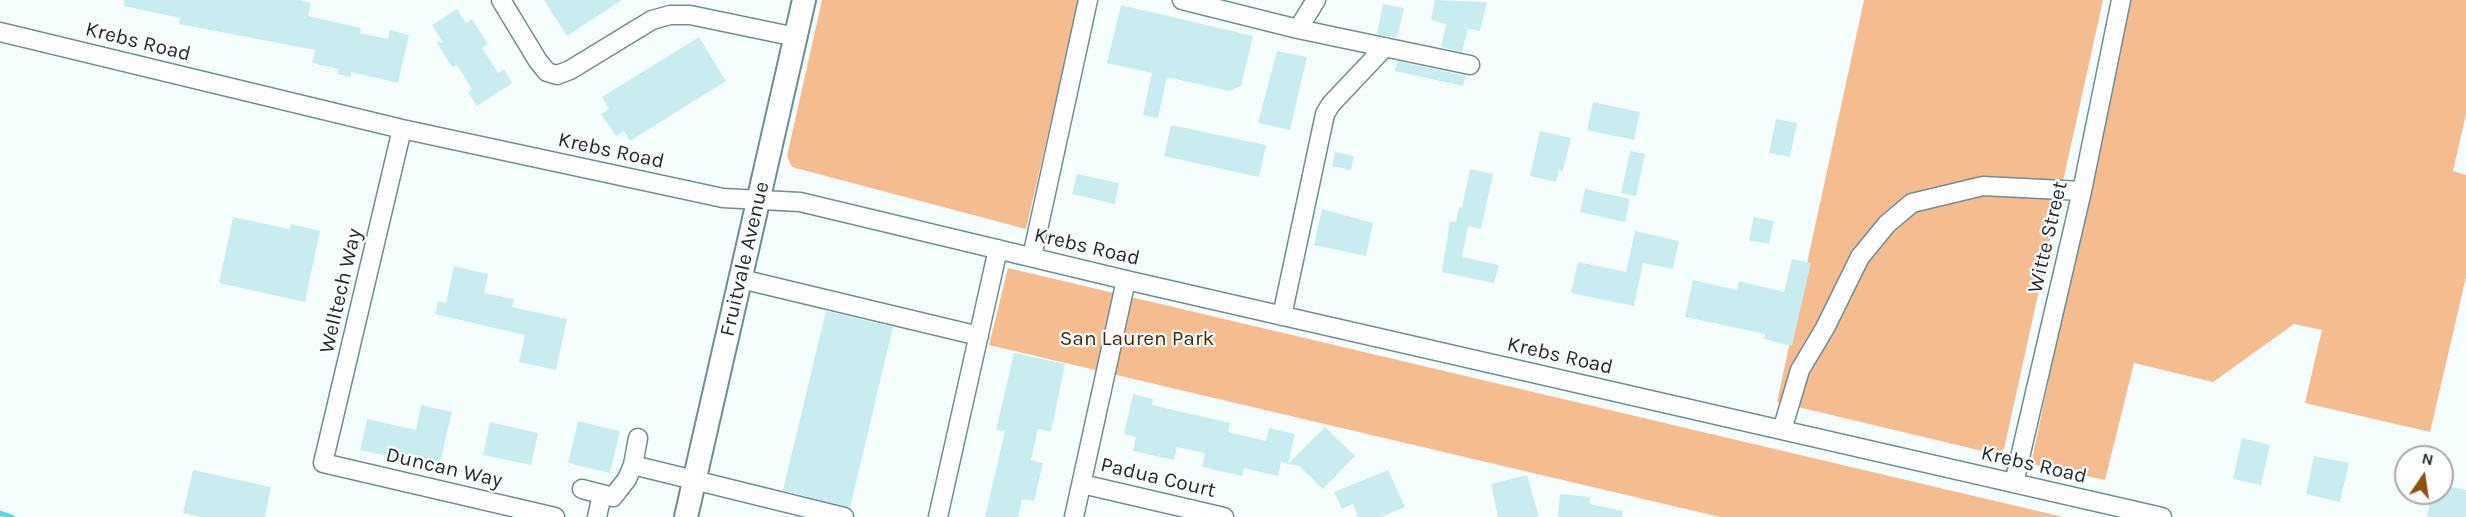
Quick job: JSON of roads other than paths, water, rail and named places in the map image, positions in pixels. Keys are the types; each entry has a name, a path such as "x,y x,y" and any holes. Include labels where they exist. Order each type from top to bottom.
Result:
{"main road":[{"name":"Fruitvale Avenue","path":"686,517 804,0"}],"street":[{"path":"501,0 538,61 547,72 556,75 570,70 652,20 670,15 690,15 796,37"},
{"path":"1032,257 1088,0"},
{"path":"1182,0 1298,29 1470,65"},
{"path":"1298,29 1316,0"},
{"name":"Witte Street","path":"2014,483 2082,191 2121,0"},
{"name":"Krebs Road","path":"0,32 402,129 723,198 800,202 1126,280 2162,517"},
{"path":"1282,316 1325,114 1330,104 1385,47"},
{"name":"Welltech Way","path":"323,463 402,129"},
{"path":"1782,430 1800,370 1825,328 1860,257 1887,224 1912,203 1983,186 2082,191"},
{"path":"938,517 998,249"},
{"path":"741,279 979,336"},
{"path":"1074,517 1126,280"},
{"path":"582,489 613,497 627,479 633,465 638,438"},
{"name":"Duncan Way","path":"323,463 555,517"},
{"path":"633,465 844,517"},
{"name":"Padua Court","path":"1082,484 1224,517"},
{"path":"597,517 602,494"}],"waterway":[{"path":"0,513 12,517"}],"park label":[{"name":"San Lauren Park","path":"1137,339"}]}
